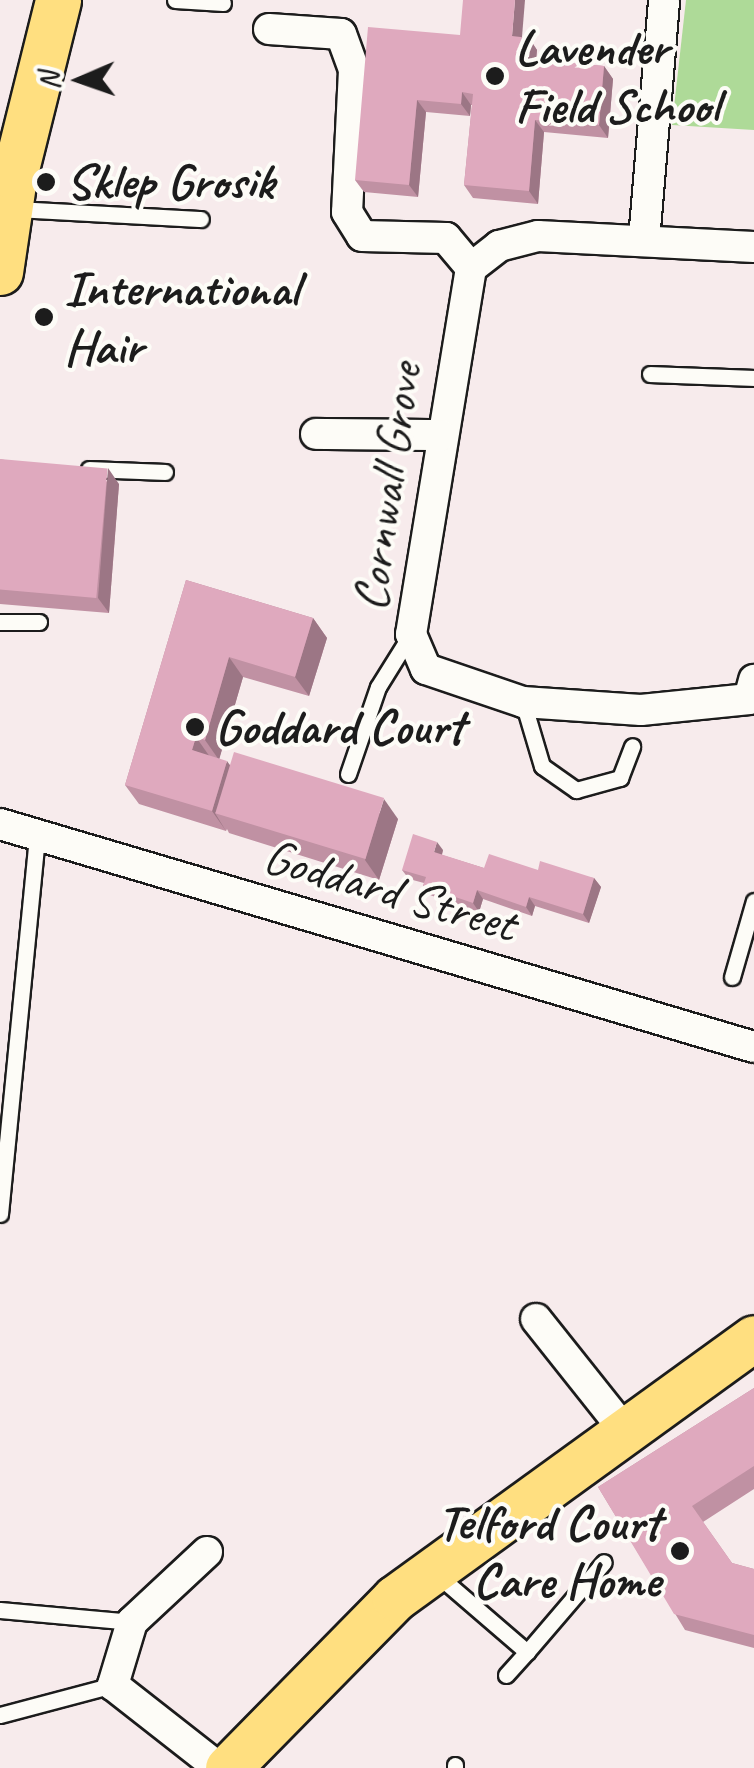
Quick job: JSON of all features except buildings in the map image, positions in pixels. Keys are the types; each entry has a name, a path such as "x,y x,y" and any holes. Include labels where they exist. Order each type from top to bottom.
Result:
{"main road":[{"path":"0,272 8,186 58,0"},
{"path":"228,1768 431,1570 754,1338"}],"street":[{"path":"644,240 664,0"},
{"path":"269,30 342,34 354,70 346,212 362,236 446,238 471,268 499,246 538,236 754,248"},
{"name":"Cornwall Grove","path":"471,268 411,634 426,670 523,702 642,710 752,692"},
{"path":"316,434 441,435"},
{"name":"Goddard Street","path":"0,824 754,1046"},
{"path":"536,1319 625,1431"},
{"path":"206,1552 132,1622 113,1685 219,1768"}],"lane":[{"path":"175,0 223,4"},
{"path":"8,186 201,219"},
{"path":"650,374 754,378"},
{"path":"74,468 165,472"},
{"path":"0,622 39,622"},
{"path":"348,774 378,687 411,634"},
{"path":"523,702 542,766 576,790 620,778 632,746"},
{"path":"0,1214 38,835"},
{"path":"732,977 754,901"},
{"path":"506,1674 604,1562"},
{"path":"431,1570 527,1652"},
{"path":"0,1610 132,1622"},
{"path":"0,1715 113,1685"}],"green space":[{"path":"686,0 754,0 754,130 672,125"}],"place":[{"name":"Lavender Field School","path":"495,76"},
{"name":"Sklep Grosik","path":"46,182"},
{"name":"International Hair","path":"44,317"},
{"name":"Goddard Court","path":"195,727"},
{"name":"Telford Court Care Home","path":"680,1551"}]}
